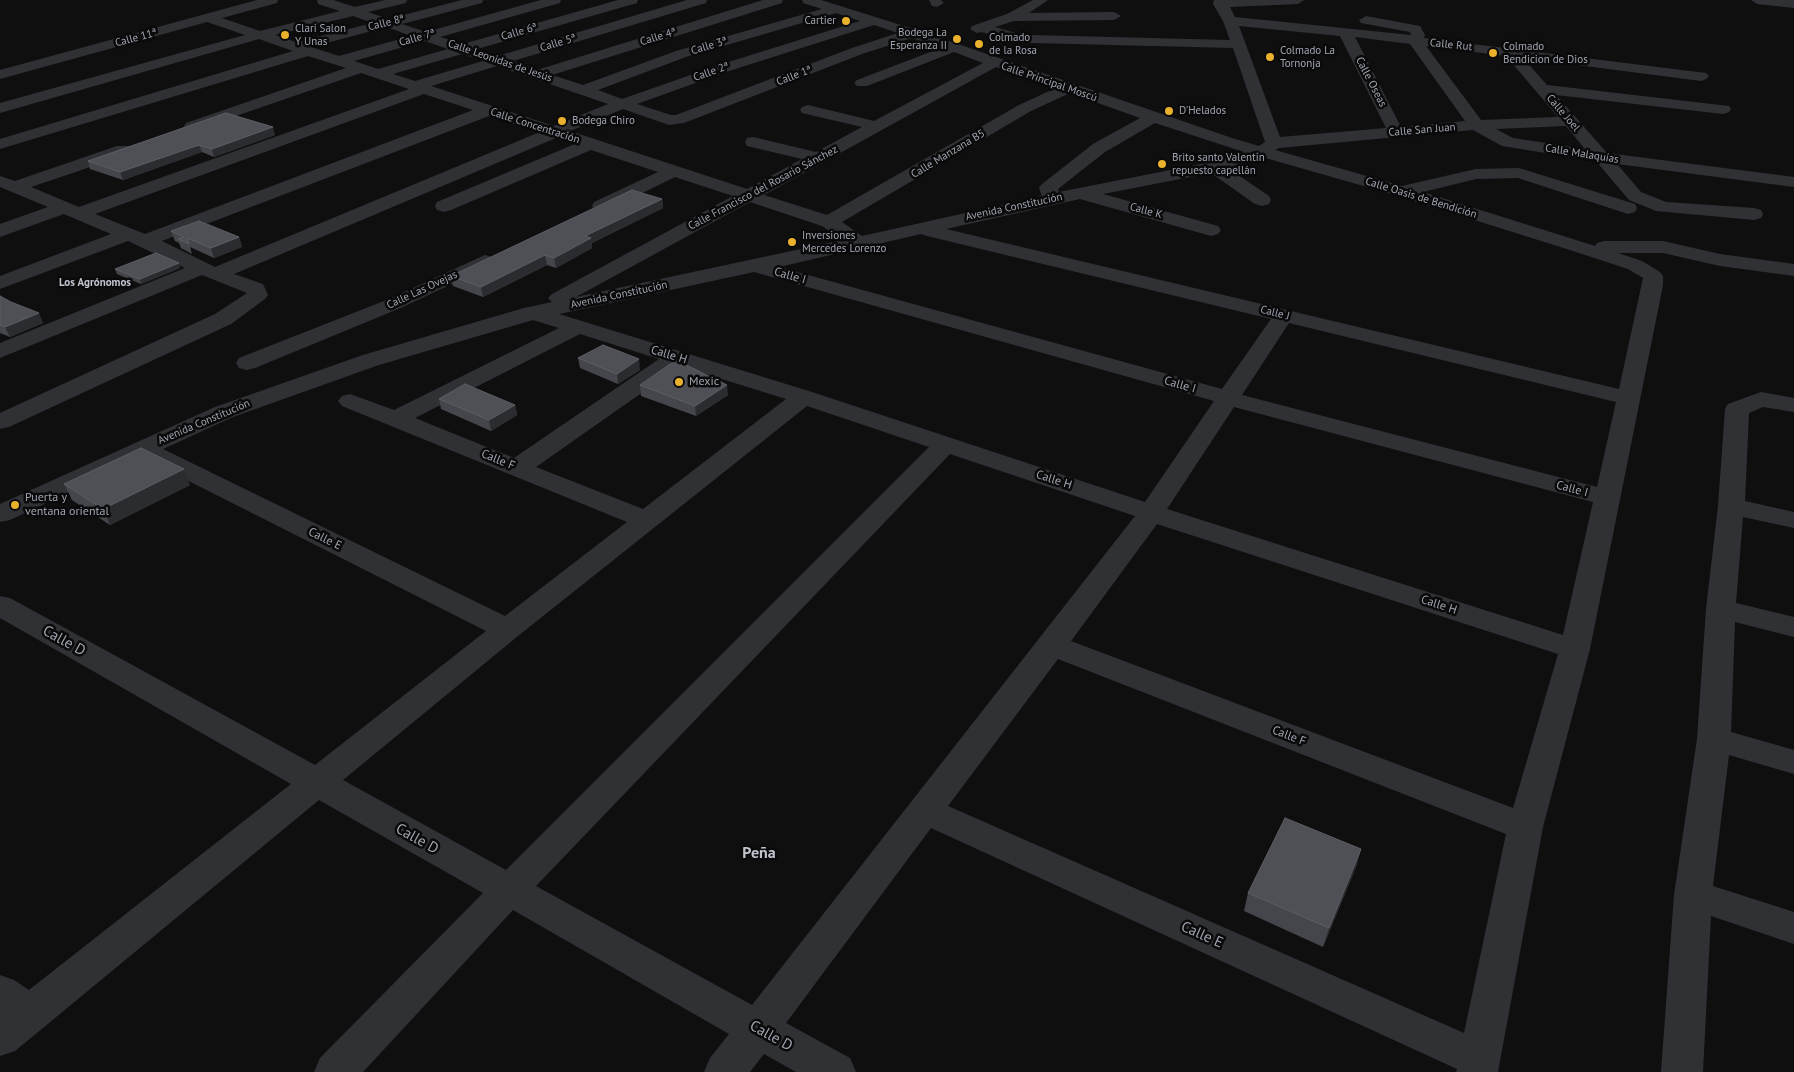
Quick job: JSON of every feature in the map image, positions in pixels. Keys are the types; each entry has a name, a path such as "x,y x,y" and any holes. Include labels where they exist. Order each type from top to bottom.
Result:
{"street":[{"path":"0,108 259,35 401,0"},
{"name":"Calle 8ª","path":"0,144 387,23 477,0"},
{"name":"Calle 7ª","path":"338,61 424,35 555,0"},
{"name":"Calle 6ª","path":"377,74 632,0"},
{"name":"Calle 5ª","path":"0,231 72,210 499,61 701,0"},
{"name":"Calle 4ª","path":"538,74 777,0"},
{"name":"Calle Principal Moscú","path":"808,0 912,33 993,63 1153,117 1268,148"},
{"path":"936,42 1012,17 1042,0"},
{"path":"1268,148 1230,20 1220,2 1298,0"},
{"path":"1757,0 1794,4"},
{"name":"Calle Leonidas de Jesús","path":"321,1 624,103 669,120 678,120"},
{"path":"228,25 274,6"},
{"name":"Calle 11ª","path":"0,75 208,18 274,6"},
{"name":"Calle 3ª","path":"584,90 681,54 836,9"},
{"path":"1012,17 1114,16"},
{"name":"Calle Concentración","path":"208,18 829,222 858,242"},
{"name":"Calle Rut","path":"1230,20 1345,32 1701,76"},
{"name":"Calle Malaquías","path":"1366,20 1415,29 1418,35 1415,41 1476,125 1516,144 1602,158 1794,182"},
{"name":"Calle 2ª","path":"0,351 209,271 624,103 724,68 873,21"},
{"path":"981,28 1019,38 1032,39 1237,44"},
{"name":"Calle Oseas","path":"1345,32 1396,132"},
{"name":"Calle 1ª","path":"678,120 857,51 912,33"},
{"path":"862,84 953,48"},
{"name":"Calle Joel","path":"1510,52 1635,196 1663,207 1754,214"},
{"name":"Calle Francisco del Rosario Sánchez","path":"532,312 993,63"},
{"path":"173,132 361,68"},
{"name":"Calle Manzana B5","path":"829,222 1025,108 1068,88"},
{"path":"1542,89 1723,109"},
{"path":"0,283 136,237 489,110"},
{"path":"808,110 876,126"},
{"path":"1053,199 1048,188 1099,148 1153,117"},
{"name":"Calle San Juan","path":"1268,148 1396,132 1476,125 1570,121"},
{"path":"753,142 820,158"},
{"path":"444,206 590,144"},
{"path":"5,184 136,145"},
{"name":"Avenida Constitución","path":"0,514 224,412 371,360 532,312 755,266 1080,193 1214,167 1268,148"},
{"name":"Calle Oasis de Bendición","path":"1268,148 1635,265 1653,276 1653,285 1628,398"},
{"path":"1214,167 1262,200"},
{"path":"584,214 674,171"},
{"path":"1401,191 1476,174 1520,173 1628,208"},
{"path":"0,422 223,319 258,295 256,288 209,271 136,237 5,184"},
{"name":"Calle K","path":"1080,193 1212,230"},
{"name":"Calle J","path":"921,228 1628,398"},
{"path":"1580,247 1663,247 1720,260 1794,270"},
{"name":"Calle Las Ovejas","path":"247,363 396,303 504,252"},
{"name":"Calle I","path":"755,266 1228,398 1607,498"},
{"name":"Calle H","path":"532,312 578,328 804,397 1151,512 1575,649"},
{"path":"725,1072 1052,645 1151,512 1284,315"},
{"path":"395,419 578,328"},
{"path":"517,468 677,357"},
{"path":"0,1038 15,1003 316,783 507,629 804,397"},
{"path":"1478,1066 1525,827 1575,649 1628,398"},
{"path":"1682,1072 1693,895 1714,739 1721,609 1731,506 1737,409 1761,399 1794,405"},
{"name":"Calle F","path":"350,401 646,520"},
{"path":"335,1072 510,889 946,444"},
{"name":"Calle E","path":"143,449 507,629"},
{"path":"1731,506 1794,520"},
{"name":"Calle D","path":"0,605 835,1072"},
{"path":"1721,609 1794,627"},
{"name":"Calle F","path":"1052,645 1525,827"},
{"path":"1714,739 1794,762"},
{"name":"Calle E","path":"924,810 1478,1066"},
{"path":"1693,895 1794,928"}],"building":[{"path":"226,113 273,127 212,149 199,145 120,172 88,161"},
{"path":"632,190 662,199 585,236 591,238 554,258 545,255 481,287 451,276"},
{"path":"199,221 239,237 211,248 187,238 189,244 178,239 184,237 171,231"},
{"path":"156,253 179,263 140,279 115,269"},
{"path":"0,296 39,313 5,327 0,325"},
{"path":"603,345 639,359 617,374 578,358"},
{"name":"Mexic","path":"676,360 727,385 695,406 640,385"},
{"path":"465,384 515,405 489,420 439,399"},
{"path":"141,448 184,469 103,509 64,484"},
{"path":"1285,818 1361,849 1329,928 1248,893"}],"place":[{"name":"Cartier","path":"846,21"},
{"name":"Clari Salon Y Unas","path":"285,35"},
{"name":"Bodega La Esperanza II","path":"957,39"},
{"name":"Colmado de la Rosa","path":"979,44"},
{"name":"Colmado Bendicion de Dios","path":"1493,53"},
{"name":"Colmado La Tornonja","path":"1270,57"},
{"name":"D'Helados","path":"1169,111"},
{"name":"Bodega Chiro","path":"562,121"},
{"name":"Brito santo Valentin repuesto capellán","path":"1162,164"},
{"name":"Inversiones Mercedes Lorenzo","path":"792,242"},
{"name":"Mexic","path":"679,382"},
{"name":"Puerta y ventana oriental","path":"15,505"}],"district":[{"name":"Los Agrónomos","path":"95,283"},
{"name":"Peña","path":"759,853"}]}
